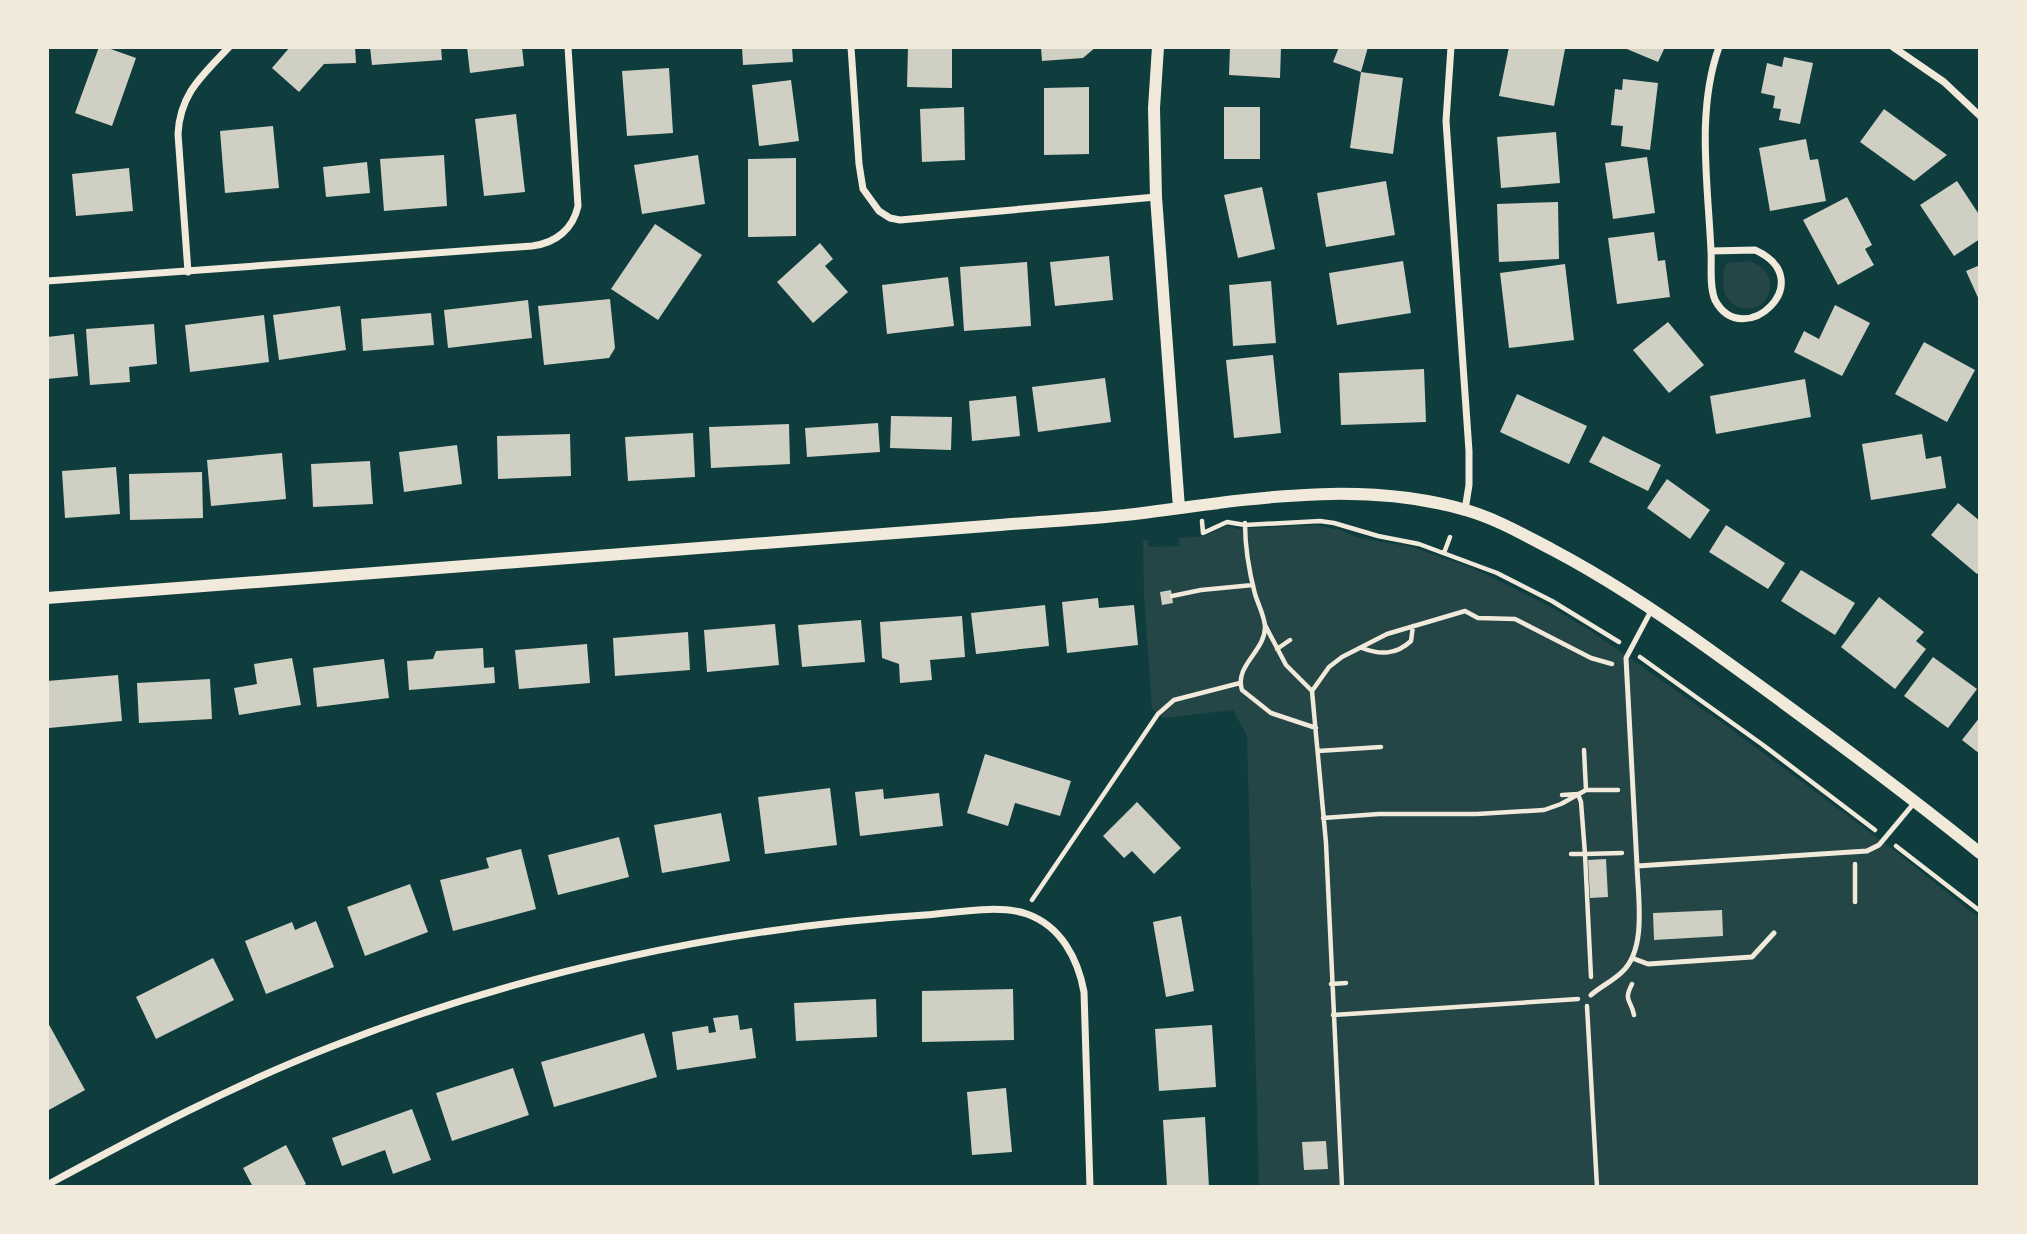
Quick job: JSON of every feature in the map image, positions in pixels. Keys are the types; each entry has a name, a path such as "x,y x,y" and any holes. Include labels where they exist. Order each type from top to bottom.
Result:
{"street":[{"path":"188,271 179,119 188,94 229,47"},
{"path":"47,281 532,246 554,240 571,225 578,206 568,47"},
{"path":"851,47 863,189 879,211 890,218 900,220 1156,197"},
{"path":"1158,47 1154,108 1156,197 1179,508"},
{"path":"1451,47 1446,121 1469,451 1469,485 1465,510"},
{"path":"1711,251 1755,250 1774,263 1781,285 1772,307 1751,318 1730,315 1722,308 1712,289 1706,126 1710,79 1719,47"},
{"path":"1893,47 1944,82 1980,116"},
{"path":"47,598 1139,514 1351,493 1398,498 1465,510 1506,526 1652,609 1801,716 1980,853"},
{"path":"47,1185 195,1105 271,1071 386,1026 519,985 687,945 766,931 880,918 1002,910 1030,915 1057,933 1076,960 1081,975 1090,1187"}],"lane":[{"path":"1591,995 1622,973 1632,958 1639,936 1626,658 1652,609"},
{"path":"1637,866 1867,851 1879,845 1915,802"},
{"path":"1632,958 1643,963 1752,957 1774,933"}],"path":[{"path":"1245,516 1247,555 1265,625 1286,666 1312,691 1323,818 1342,1187"},
{"path":"1203,533 1227,522 1245,525 1295,521 1334,523 1419,544 1507,578 1552,601 1612,638"},
{"path":"1444,553 1450,537"},
{"path":"1172,596 1253,585"},
{"path":"1312,691 1329,667 1360,648 1387,635 1443,615 1465,611 1478,618 1515,619 1591,658 1612,664"},
{"path":"1265,625 1263,638 1243,669 1240,683 1245,694 1271,713 1316,728"},
{"path":"1360,648 1375,653 1399,650 1411,641 1413,626"},
{"path":"1277,649 1290,640"},
{"path":"1644,660 1763,745 1864,822"},
{"path":"1031,901 1158,713 1174,700 1240,683"},
{"path":"1318,751 1381,747"},
{"path":"1584,750 1587,790"},
{"path":"1323,818 1544,810 1587,790 1618,790"},
{"path":"1562,794 1578,794"},
{"path":"1578,794 1585,854 1591,995"},
{"path":"1902,851 1980,911"},
{"path":"1571,854 1620,853"},
{"path":"1856,885 1856,902"},
{"path":"1634,1015 1627,1001 1627,993 1643,963"},
{"path":"1331,984 1346,983"},
{"path":"1333,1015 1587,999 1597,1187"}],"shaded area":[{"path":"1747,261 1766,272 1770,289 1761,304 1752,308 1741,308 1732,303 1725,294 1723,271 1727,263"},
{"path":"1315,525 1340,530 1359,538 1412,547 1475,569 1547,605 1591,631 1731,729 1899,854 1980,919 1980,1187 1259,1187 1247,736 1233,710 1164,718 1152,709 1143,540 1148,540 1149,547 1179,546 1179,538 1204,536 1227,526 1238,529"}],"building":[{"path":"99,47 136,58 112,126 75,113"},
{"path":"290,47 355,47 356,63 324,64 299,92 272,68"},
{"path":"370,47 441,47 442,60 372,65"},
{"path":"467,47 522,47 524,66 470,73"},
{"path":"742,47 792,47 793,62 743,65"},
{"path":"908,47 952,47 952,88 907,87"},
{"path":"1041,47 1096,47 1083,58 1042,61"},
{"path":"1230,47 1281,47 1280,78 1229,75"},
{"path":"1339,47 1368,47 1361,72 1333,62"},
{"path":"1509,47 1565,49 1554,106 1499,96"},
{"path":"1622,47 1665,47 1658,62"},
{"path":"1784,57 1813,63 1800,124 1779,120 1781,109 1773,108 1775,96 1761,93 1767,63 1782,67"},
{"path":"669,68 673,133 627,136 622,71"},
{"path":"1361,72 1403,78 1393,154 1350,148"},
{"path":"1623,79 1658,83 1650,150 1621,146 1623,126 1611,125 1615,89 1622,90"},
{"path":"791,80 799,141 759,146 752,85"},
{"path":"1089,87 1089,154 1044,155 1044,88"},
{"path":"964,107 965,160 922,162 920,109"},
{"path":"1224,107 1260,107 1260,159 1224,159"},
{"path":"1884,109 1947,155 1914,181 1860,142"},
{"path":"516,114 525,192 484,196 475,119"},
{"path":"273,126 279,188 225,193 220,131"},
{"path":"1556,132 1560,183 1501,188 1497,137"},
{"path":"1806,139 1810,160 1818,159 1826,201 1770,211 1759,148"},
{"path":"444,155 447,206 384,211 380,159"},
{"path":"698,155 705,204 642,214 634,165"},
{"path":"1647,157 1655,213 1613,219 1605,163"},
{"path":"796,158 796,236 748,237 748,159"},
{"path":"367,162 370,193 326,197 323,167"},
{"path":"129,168 133,211 76,216 72,174"},
{"path":"1386,181 1395,235 1326,247 1317,193"},
{"path":"1957,181 1980,216 1980,239 1954,256 1920,205"},
{"path":"1262,187 1275,249 1238,258 1224,195"},
{"path":"1847,197 1872,245 1865,249 1874,265 1838,285 1803,220"},
{"path":"1558,202 1559,259 1499,262 1497,204"},
{"path":"655,224 702,255 658,320 611,289"},
{"path":"1654,232 1658,261 1665,260 1670,297 1617,304 1608,238"},
{"path":"820,243 833,259 825,266 848,292 813,323 777,282"},
{"path":"1109,256 1113,300 1055,306 1050,262"},
{"path":"1403,261 1411,313 1337,325 1329,273"},
{"path":"1027,262 1031,326 964,331 960,267"},
{"path":"1565,264 1574,340 1509,348 1500,273"},
{"path":"1980,265 1980,302 1966,271"},
{"path":"948,277 954,326 887,334 882,285"},
{"path":"1271,281 1276,343 1233,346 1229,285"},
{"path":"610,299 615,348 609,358 544,365 538,306"},
{"path":"528,300 532,338 448,348 444,310"},
{"path":"1835,305 1870,323 1842,376 1794,352 1804,331 1819,339"},
{"path":"340,306 346,350 279,360 273,315"},
{"path":"431,313 434,345 363,351 361,319"},
{"path":"264,315 269,362 190,372 185,325"},
{"path":"1668,322 1704,365 1669,393 1633,350"},
{"path":"154,324 157,364 129,367 130,382 90,385 86,329"},
{"path":"74,334 78,376 47,379 47,337"},
{"path":"1924,342 1975,370 1947,422 1895,394"},
{"path":"1273,355 1281,433 1234,438 1226,360"},
{"path":"1424,369 1426,422 1341,425 1339,373"},
{"path":"1105,378 1111,422 1038,432 1032,387"},
{"path":"1805,379 1811,417 1716,434 1710,396"},
{"path":"1517,394 1587,426 1569,464 1500,432"},
{"path":"1016,396 1020,436 972,441 969,401"},
{"path":"891,416 952,417 951,450 890,448"},
{"path":"878,423 880,452 807,457 805,428"},
{"path":"789,424 790,464 711,468 709,427"},
{"path":"693,433 695,477 628,481 625,437"},
{"path":"570,434 571,476 498,479 497,436"},
{"path":"1922,434 1926,459 1941,456 1946,488 1871,500 1862,444"},
{"path":"1603,436 1661,465 1648,491 1589,462"},
{"path":"457,445 462,484 404,492 399,452"},
{"path":"282,453 286,499 211,506 207,460"},
{"path":"370,461 373,504 313,507 311,464"},
{"path":"116,467 120,514 65,518 62,471"},
{"path":"202,472 203,518 130,520 129,474"},
{"path":"1667,479 1710,510 1690,539 1647,508"},
{"path":"1958,503 1980,521 1980,571 1977,574 1931,535"},
{"path":"1726,525 1785,563 1768,589 1709,552"},
{"path":"1801,570 1855,603 1835,635 1781,601"},
{"path":"1171,590 1173,603 1162,605 1160,592"},
{"path":"1879,597 1924,632 1916,641 1926,649 1895,689 1841,647"},
{"path":"1098,598 1099,608 1134,605 1138,645 1067,653 1062,602"},
{"path":"1045,605 1049,646 976,654 971,613"},
{"path":"962,616 965,657 930,660 932,680 900,683 899,664 882,658 880,622"},
{"path":"861,620 865,662 802,667 798,625"},
{"path":"775,624 779,665 707,672 704,630"},
{"path":"688,632 690,670 615,676 613,638"},
{"path":"587,644 590,683 519,689 515,650"},
{"path":"483,648 484,668 494,667 495,683 409,690 407,661 433,659 436,651"},
{"path":"1933,657 1977,689 1948,728 1904,696"},
{"path":"292,658 301,705 239,715 234,688 257,684 254,664"},
{"path":"384,659 389,698 317,707 313,668"},
{"path":"118,675 122,721 49,728 47,681"},
{"path":"210,679 212,719 139,723 137,683"},
{"path":"1980,717 1980,754 1962,740"},
{"path":"985,754 1071,781 1060,816 1015,803 1008,826 967,813"},
{"path":"830,788 837,845 765,854 758,797"},
{"path":"883,789 884,799 939,793 943,826 860,836 855,792"},
{"path":"1137,802 1181,848 1154,874 1132,851 1124,858 1103,836"},
{"path":"721,813 730,861 662,873 654,825"},
{"path":"619,837 629,877 558,895 548,855"},
{"path":"521,849 536,909 453,931 440,880 489,868 486,858"},
{"path":"1606,859 1608,897 1590,898 1588,860"},
{"path":"410,884 428,932 365,956 347,907"},
{"path":"1722,910 1723,936 1654,940 1653,913"},
{"path":"1181,916 1194,991 1166,997 1153,922"},
{"path":"316,921 334,967 266,994 245,941 292,922 295,930"},
{"path":"213,958 234,1000 156,1039 136,997"},
{"path":"1013,989 1014,1040 922,1042 922,991"},
{"path":"876,999 877,1037 796,1041 794,1003"},
{"path":"738,1015 740,1030 752,1028 756,1058 677,1070 672,1032 708,1026 709,1033 716,1032 713,1018"},
{"path":"47,1021 85,1090 47,1111"},
{"path":"1212,1025 1216,1087 1159,1091 1155,1029"},
{"path":"644,1033 657,1077 554,1107 541,1062"},
{"path":"513,1068 529,1115 452,1141 436,1093"},
{"path":"1006,1088 1012,1152 972,1155 967,1092"},
{"path":"412,1109 431,1160 393,1174 385,1150 342,1166 332,1138"},
{"path":"1205,1117 1209,1187 1167,1187 1163,1120"},
{"path":"1326,1141 1328,1169 1304,1170 1302,1142"},
{"path":"286,1145 306,1184 301,1187 253,1187 243,1168"}]}
